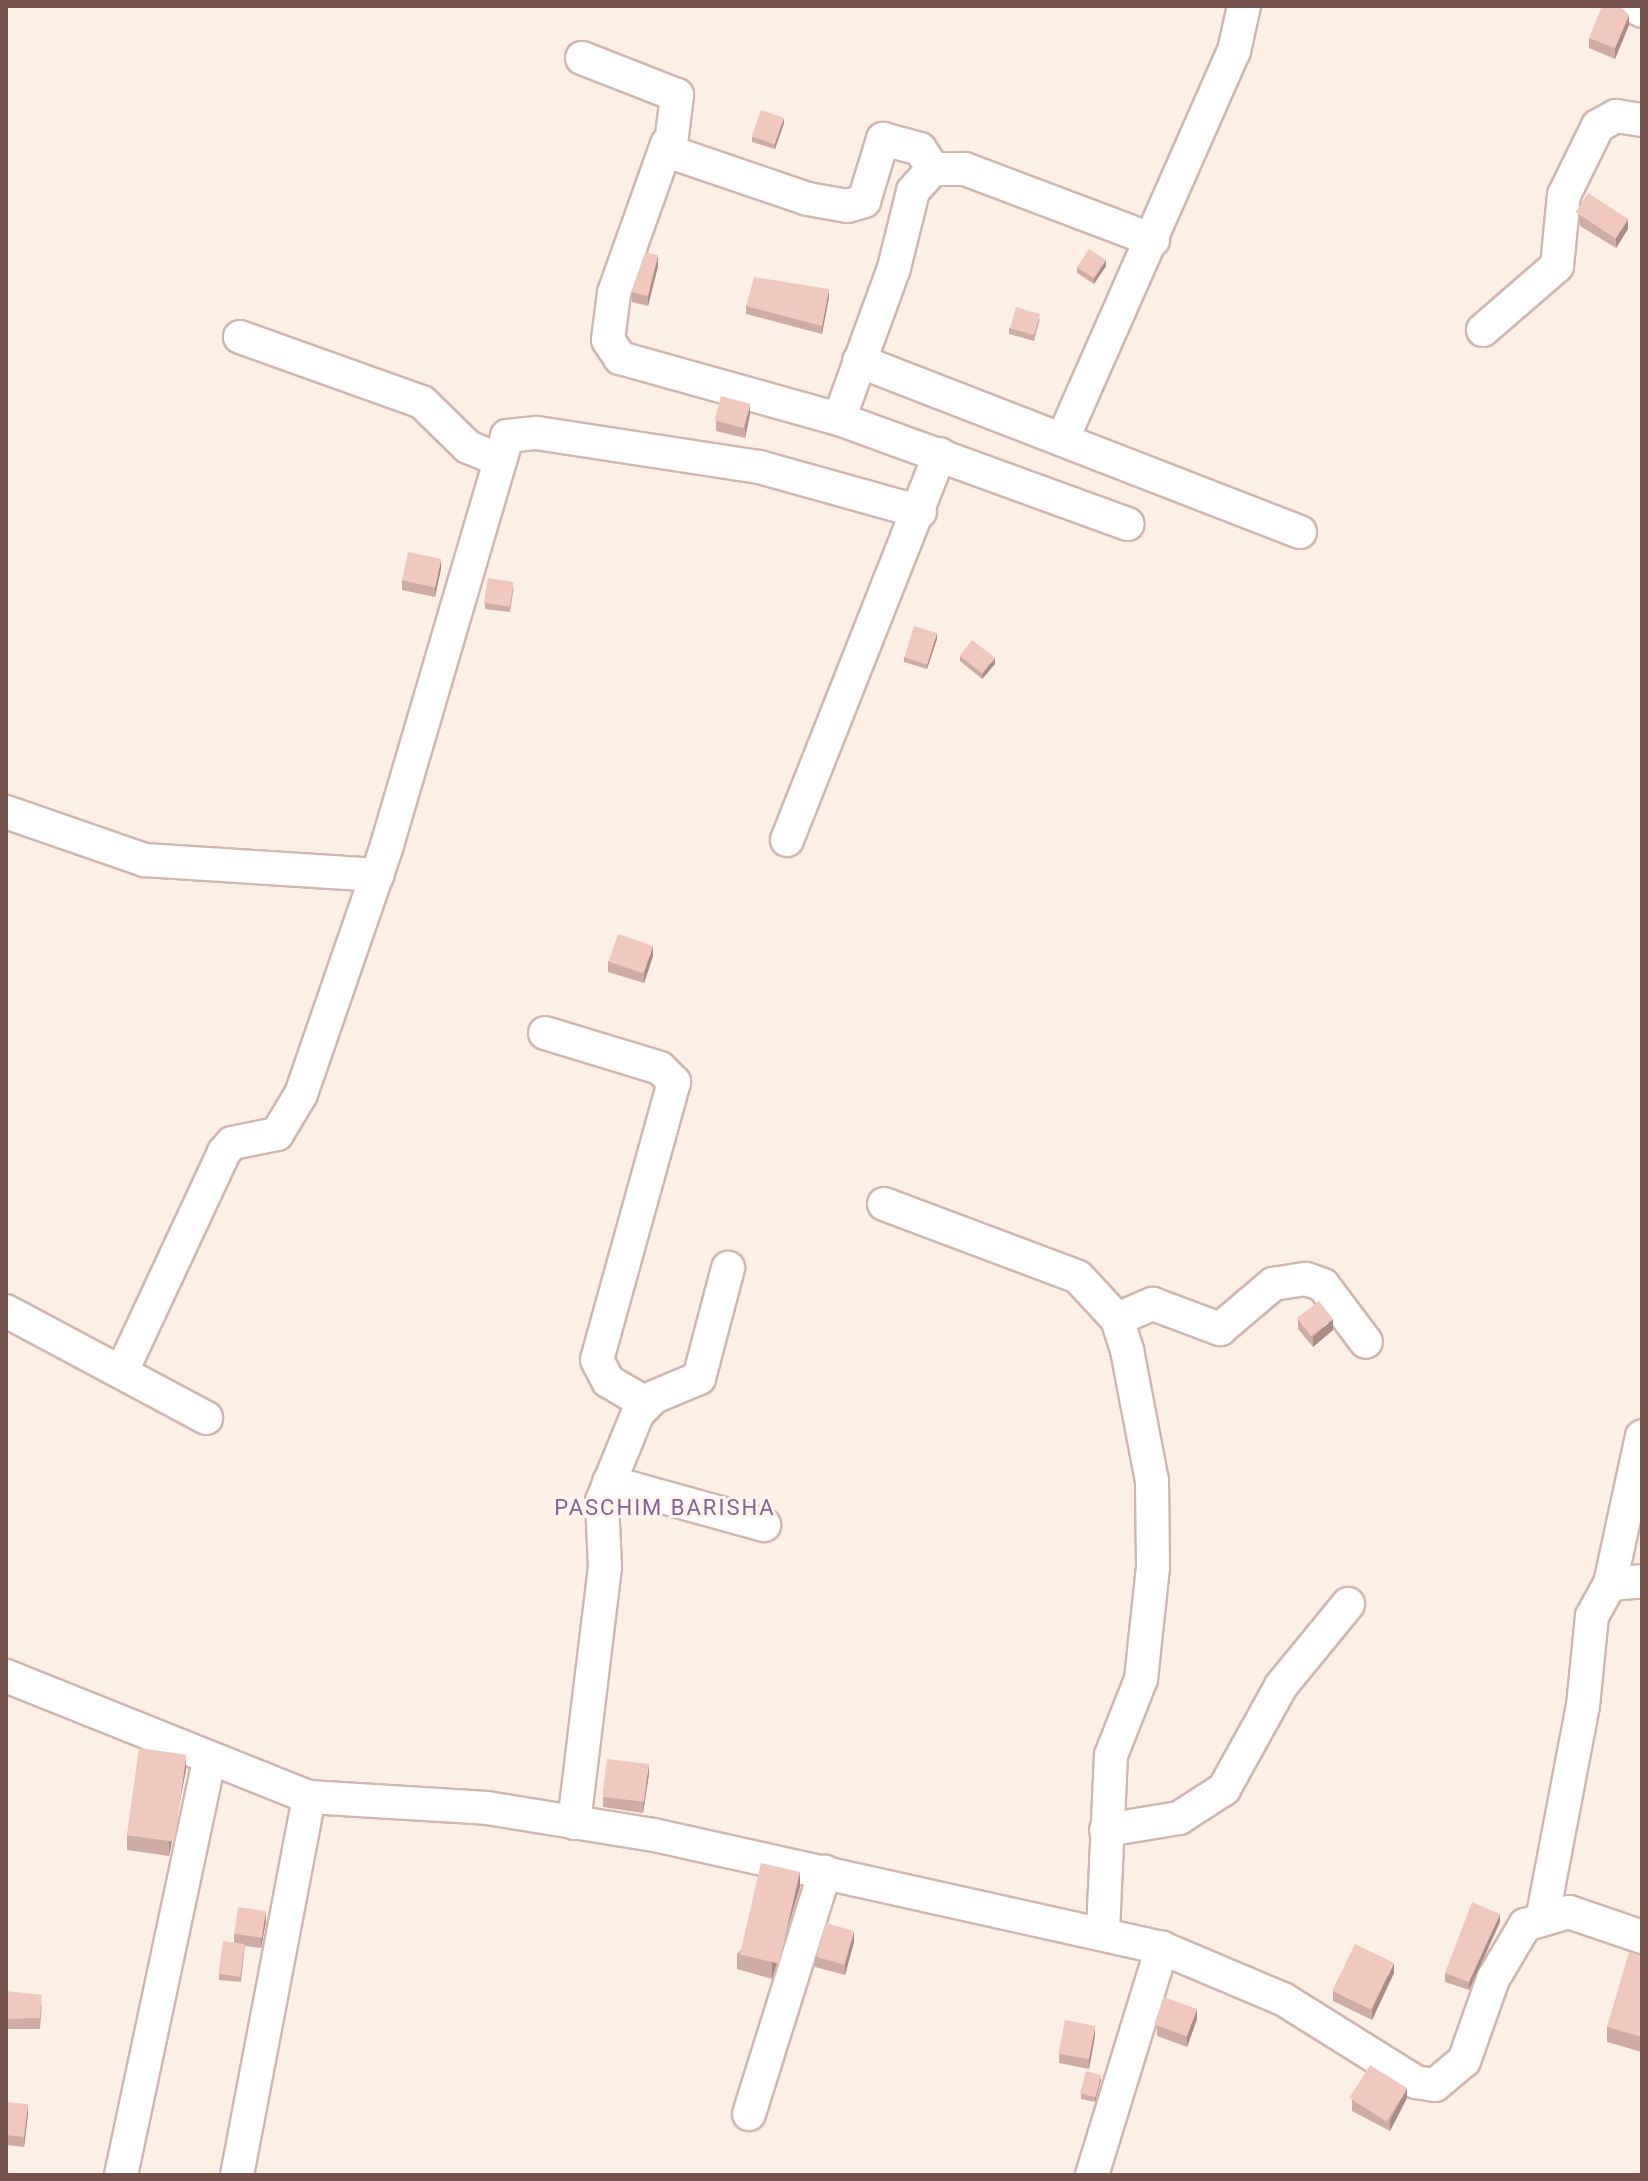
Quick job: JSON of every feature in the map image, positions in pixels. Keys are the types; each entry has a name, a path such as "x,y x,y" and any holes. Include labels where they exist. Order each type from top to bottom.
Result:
{"street":[{"path":"1064,436 1234,51 1244,6"},
{"path":"1634,6 1642,11"},
{"path":"582,58 677,95 680,110 620,266 608,340 634,367 839,419 1128,524"},
{"path":"1483,330 1557,266 1564,195 1598,126 1616,116 1642,120"},
{"path":"667,144 678,157 831,205 864,201 883,139 920,149 933,169"},
{"path":"839,419 913,191 933,169 965,169 1153,240"},
{"path":"240,337 422,402 468,447 501,460"},
{"path":"859,361 1064,436 1300,532"},
{"path":"123,1369 224,1152 232,1143 277,1134 289,1123 378,875 507,436 537,433 759,467 920,512"},
{"path":"787,840 920,512 940,454"},
{"path":"6,812 145,860 378,875"},
{"path":"545,1033 660,1068 674,1082 598,1345 599,1371 647,1404"},
{"path":"884,1204 1055,1265 1099,1293 1117,1319 1152,1481 1154,1555 1145,1657 1111,1755 1103,1934"},
{"path":"574,1823 609,1482 632,1422 647,1404 699,1378 728,1268"},
{"path":"1117,1319 1153,1304 1220,1329 1273,1284 1306,1279 1323,1285 1366,1342"},
{"path":"6,1311 123,1369 206,1418"},
{"path":"1543,1915 1583,1706 1592,1616 1610,1584 1642,1436"},
{"path":"609,1482 764,1525"},
{"path":"1610,1584 1642,1581"},
{"path":"1106,1830 1179,1818 1224,1789 1281,1686 1348,1604"},
{"path":"6,1676 209,1760 309,1797 487,1808 574,1823 825,1872 1162,1948 1283,1999 1387,2067 1435,2085 1464,2061 1510,1943 1543,1915 1569,1912 1642,1937"},
{"path":"121,2175 209,1760"},
{"path":"237,2175 309,1797"},
{"path":"749,2114 825,1872"},
{"path":"1092,2175 1162,1948"}],"building":[{"path":"1602,6 1620,6 1629,15 1615,48 1589,38"},
{"path":"761,110 784,118 775,144 752,136"},
{"path":"1588,193 1628,219 1616,238 1575,212"},
{"path":"1089,249 1106,260 1094,278 1077,267"},
{"path":"645,252 658,255 648,296 632,292"},
{"path":"754,277 829,289 822,326 746,306"},
{"path":"1016,307 1040,314 1034,335 1010,328"},
{"path":"721,396 750,404 744,428 715,420"},
{"path":"408,552 441,559 435,587 402,580"},
{"path":"488,578 514,582 510,607 484,603"},
{"path":"914,626 937,633 927,665 904,658"},
{"path":"972,640 995,658 983,674 960,656"},
{"path":"618,934 653,946 644,973 609,961"},
{"path":"1319,1301 1333,1319 1311,1336 1297,1318"},
{"path":"139,1748 187,1755 174,1842 127,1835"},
{"path":"607,1759 649,1764 644,1802 602,1797"},
{"path":"761,1863 800,1872 779,1964 740,1955"},
{"path":"1472,1902 1500,1914 1469,1982 1445,1973"},
{"path":"238,1907 266,1911 262,1938 234,1934"},
{"path":"826,1923 854,1931 844,1965 816,1957"},
{"path":"223,1941 245,1944 240,1977 218,1974"},
{"path":"1355,1944 1394,1963 1371,2010 1332,1991"},
{"path":"1629,1952 1642,1956 1642,2037 1607,2027"},
{"path":"6,1991 42,1995 40,2018 6,2019"},
{"path":"1164,1997 1197,2009 1187,2036 1154,2024"},
{"path":"1065,2020 1095,2026 1089,2059 1059,2053"},
{"path":"1370,2065 1407,2088 1387,2121 1349,2098"},
{"path":"1086,2071 1101,2075 1096,2097 1080,2093"},
{"path":"6,2102 28,2104 24,2137 6,2135"}],"district":[{"name":"PASCHIM BARISHA","path":"665,1508"}]}
